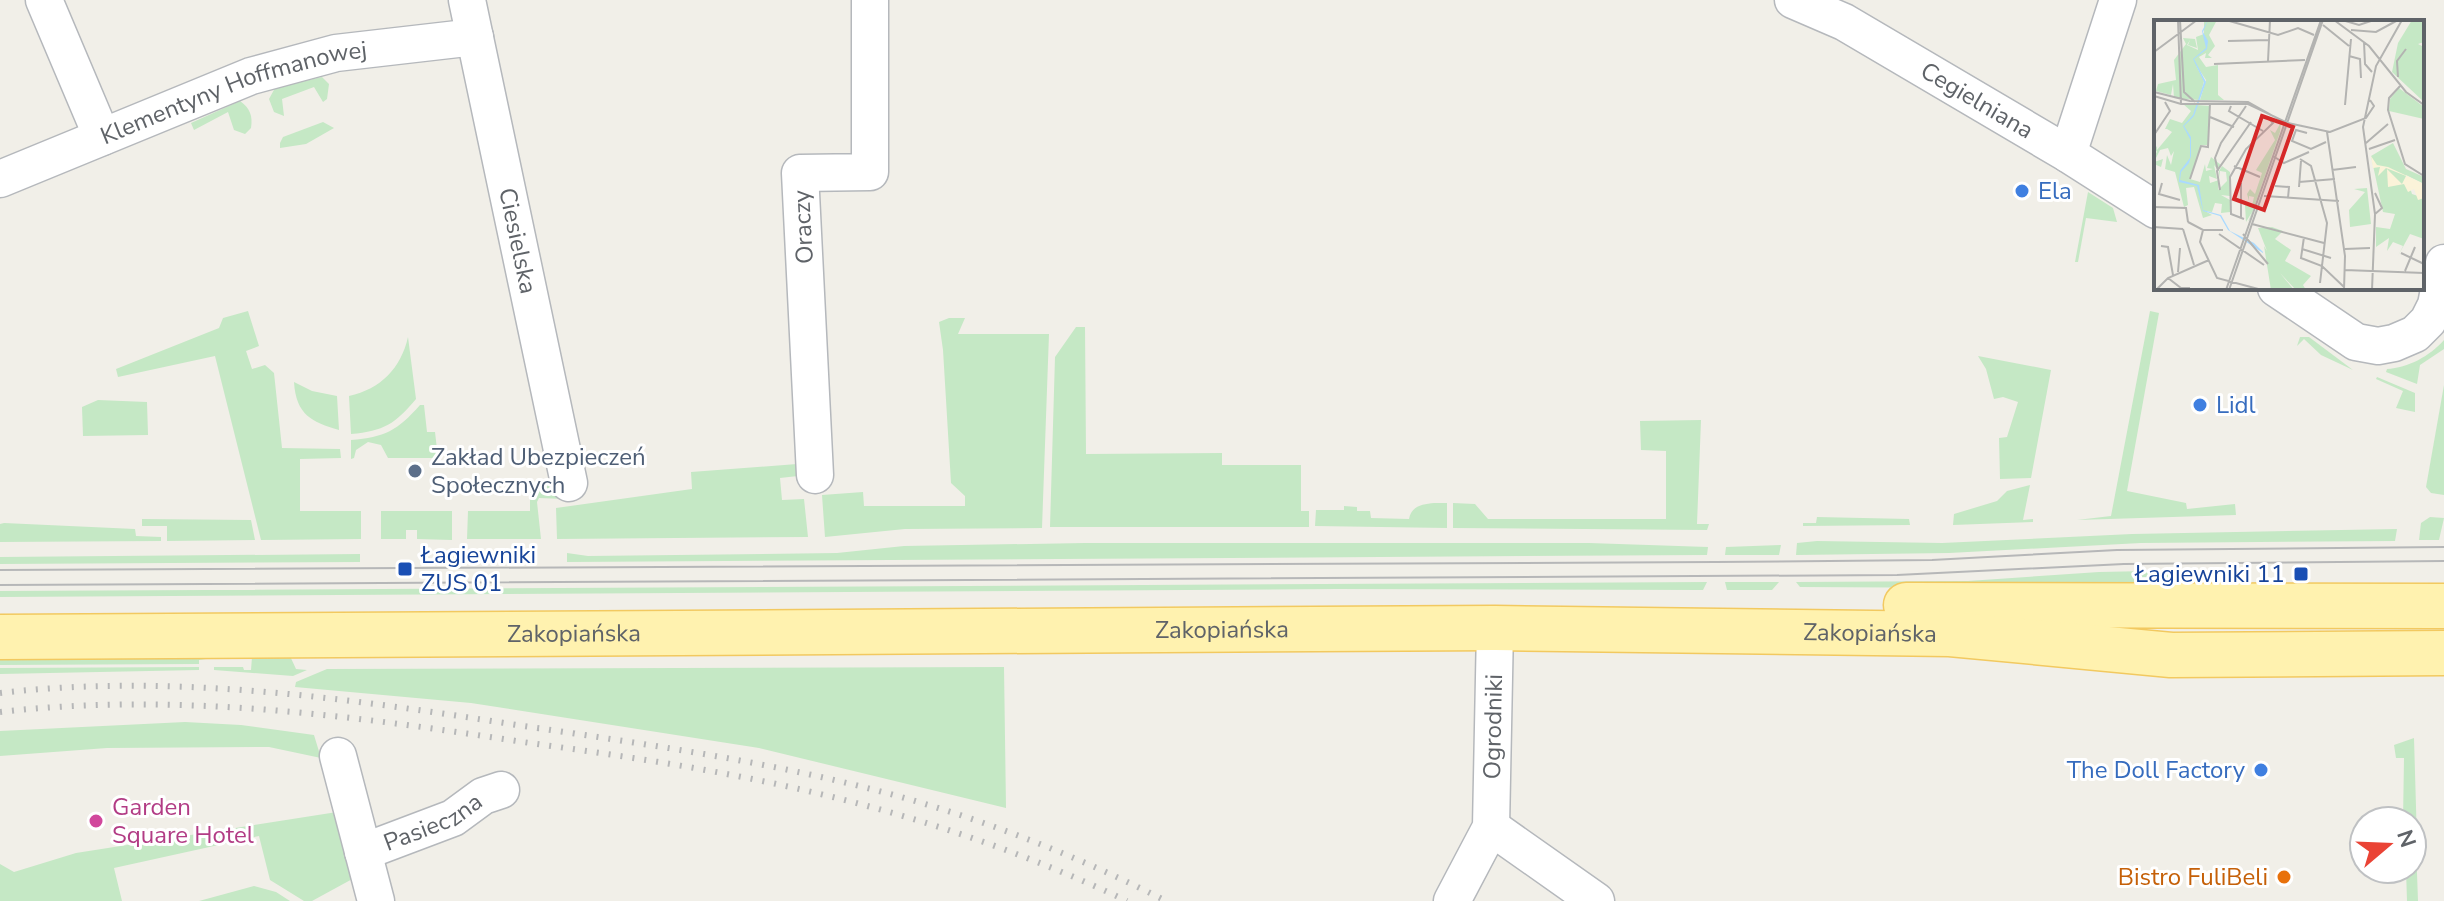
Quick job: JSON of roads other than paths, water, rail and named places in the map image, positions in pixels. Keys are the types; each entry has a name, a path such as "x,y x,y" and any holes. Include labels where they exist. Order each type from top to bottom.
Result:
{"main road":[{"name":"Zakopiańska","path":"0,609 1324,604 2444,606"},
{"name":"Zakopiańska","path":"0,637 1495,628 1950,634 2171,655 2444,653"}],"street":[{"path":"44,0 102,137"},
{"name":"Ciesielska","path":"467,0 569,483"},
{"name":"Oraczy","path":"815,475 800,173 870,172 870,0"},
{"name":"Cegielniana","path":"1793,0 1844,22 2068,154 2154,209"},
{"path":"2068,154 2118,0"},
{"name":"Klementyny Hoffmanowej","path":"0,179 251,76 336,53 475,37"},
{"path":"2279,290 2356,342 2378,346 2415,334 2428,321 2436,305 2444,263"},
{"name":"Ogrodniki","path":"1491,827 1495,628"},
{"path":"338,756 376,901"},
{"name":"Pasieczna","path":"363,852 453,818 483,796 501,790"},
{"path":"1452,901 1491,827 1596,901"}],"tram line":[{"path":"0,570 1932,560 2117,550 2444,547"},
{"path":"0,585 1897,575 2124,564 2444,561"}],"railway":[{"path":"0,693 130,686 259,691 388,706 699,753 834,780 953,813 1062,853 1166,901"},
{"path":"0,712 132,704 262,709 393,723 684,766 787,786 887,811 985,842 1127,901"}],"place":[{"name":"Ela","path":"2022,191"},
{"name":"Lidl","path":"2200,405"},
{"name":"Zakład Ubezpieczeń Społecznych","path":"415,471"},
{"name":"Łagiewniki ZUS 01","path":"405,569"},
{"name":"Łagiewniki 11","path":"2301,574"},
{"name":"The Doll Factory","path":"2261,770"},
{"name":"Garden Square Hotel","path":"96,821"},
{"name":"Bistro FuliBeli","path":"2284,877"}]}
